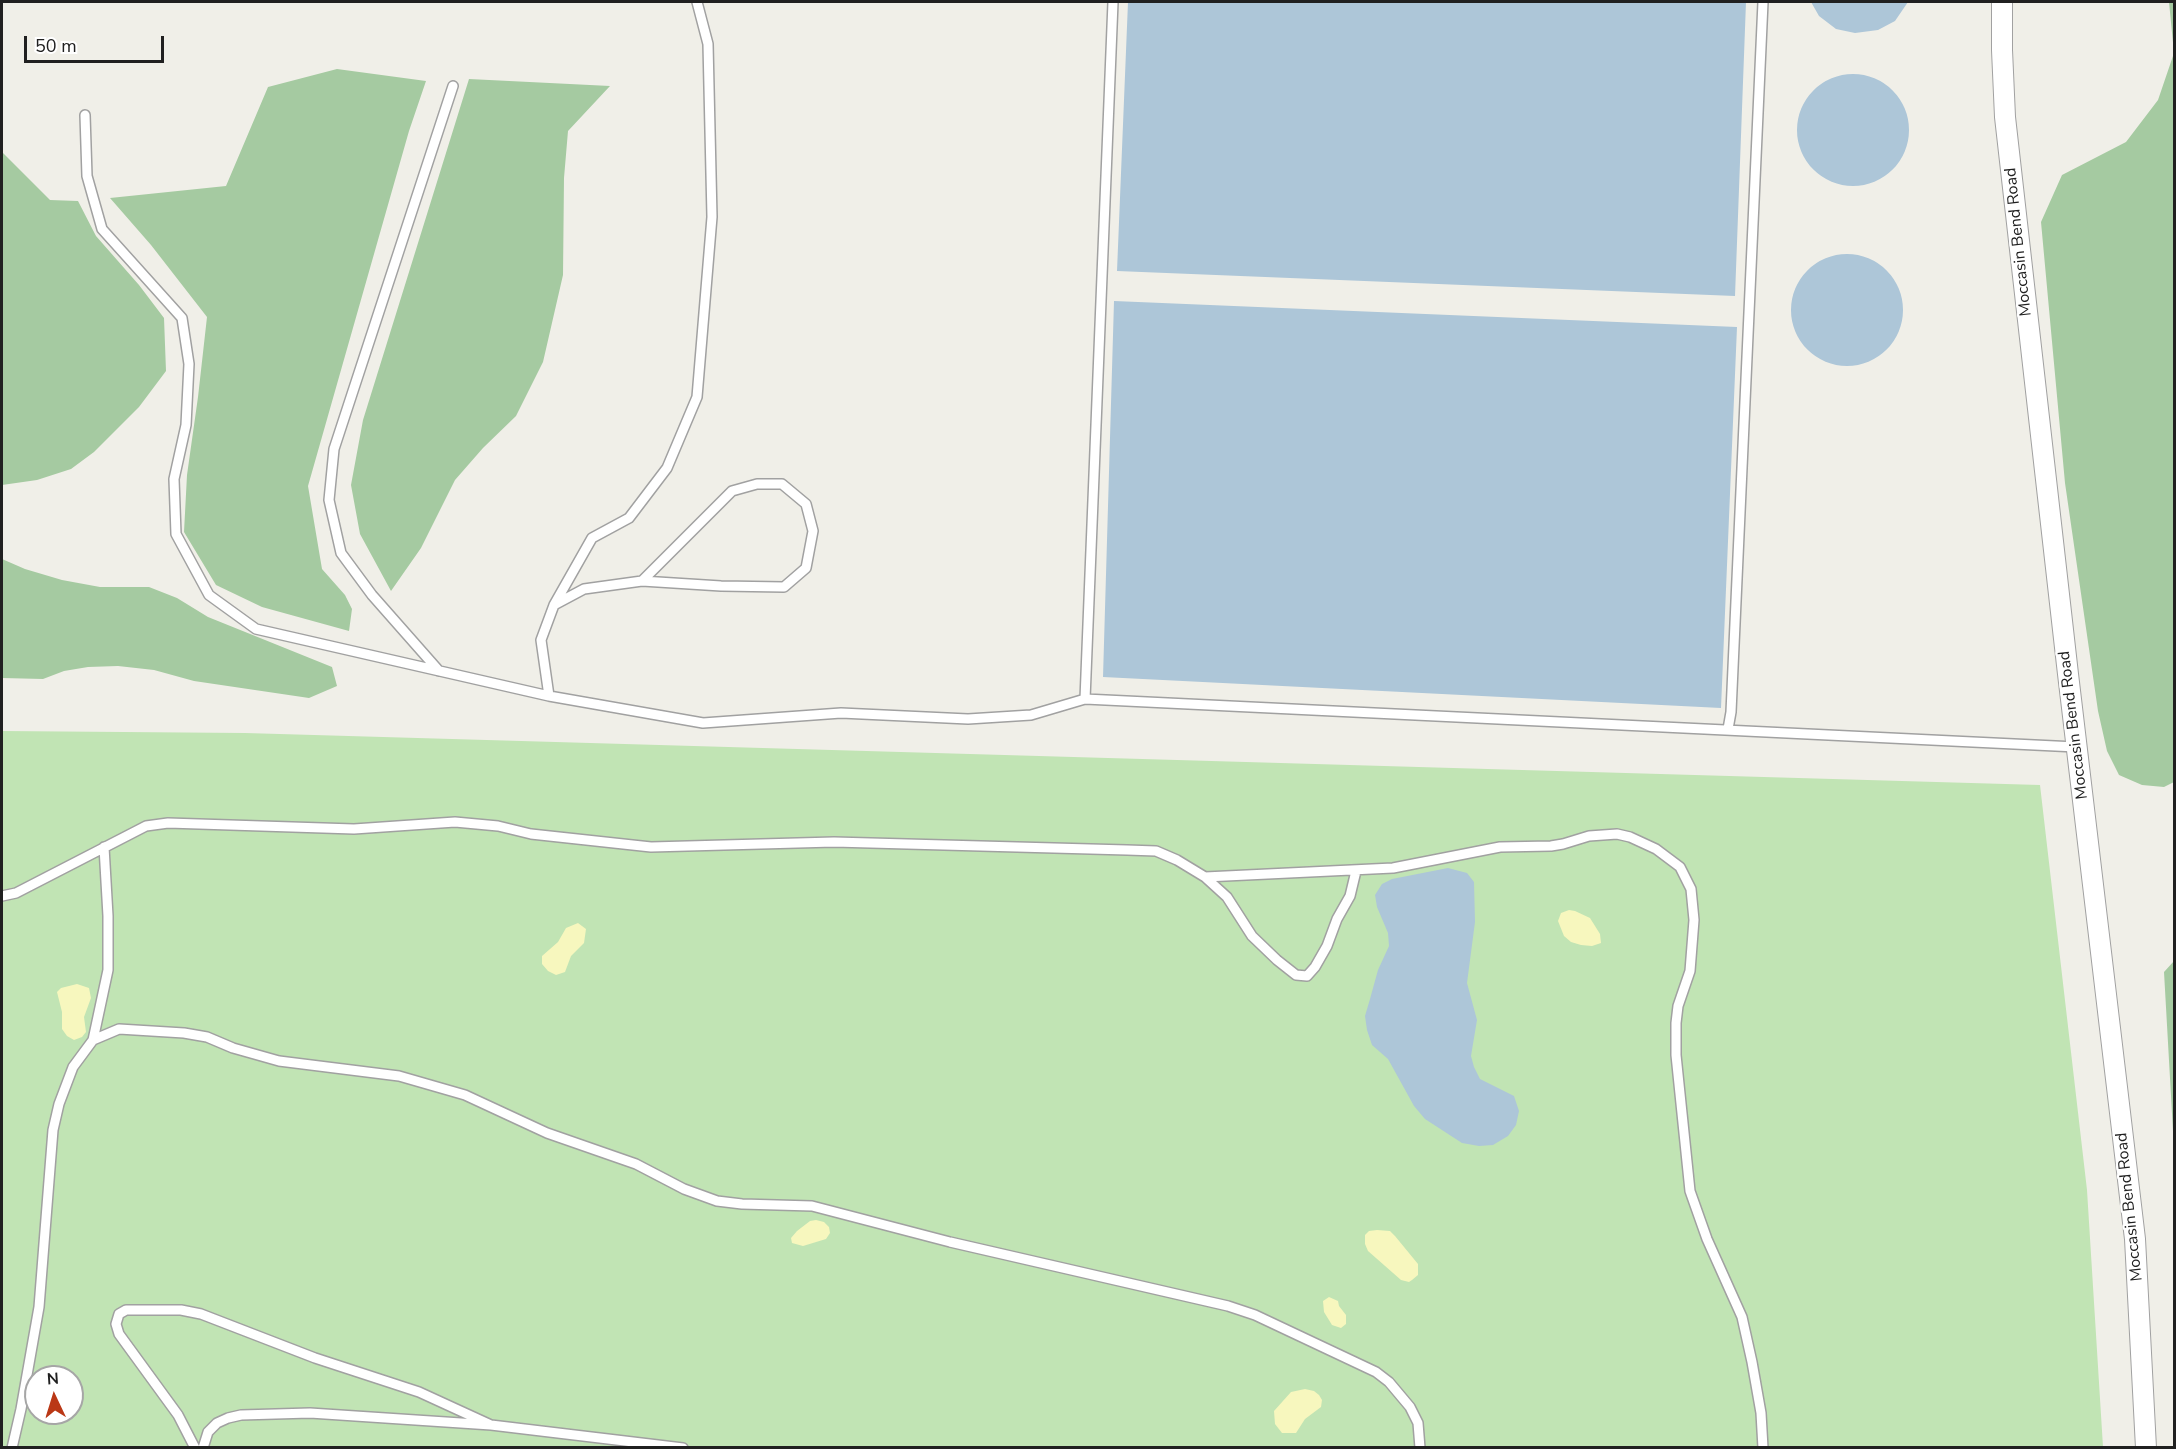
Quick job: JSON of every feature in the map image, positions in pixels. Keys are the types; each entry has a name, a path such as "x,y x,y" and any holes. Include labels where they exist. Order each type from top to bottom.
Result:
{"street":[{"name":"Moccasin Bend Road","path":"2002,2 2006,117 2076,747 2135,1239 2146,1448"}],"lane":[{"path":"549,696 541,640 554,605 592,538 629,518 667,468 697,397 712,216 708,44 697,2"},
{"path":"1085,699 1113,2"},
{"path":"1728,729 1763,2"},
{"path":"439,671 372,595 340,553 329,500 334,449 453,86"},
{"path":"85,115 87,176 102,229 182,318 189,364 186,425 174,479 176,534 208,595 256,629 549,696 703,723 841,713 968,719 1030,715 1085,699 2076,747"},
{"path":"554,605 584,589 642,580 721,586 784,587 806,568 813,531 806,504 782,484 757,484 732,491 642,580"},
{"path":"2,896 16,893 146,826 168,824 354,829 455,822 498,826 531,834 651,847 834,842 1156,851 1177,860 1205,877 1227,897 1252,936 1296,975 1307,976 1327,946 1337,919 1350,896 1356,871"},
{"path":"1205,877 1393,868 1500,847 1557,845 1589,836 1617,834 1656,849 1680,867 1691,889 1694,920 1690,971 1678,1006 1676,1023 1676,1055 1690,1191 1707,1239 1742,1317 1760,1403 1763,1448"},
{"path":"12,1448 39,1307 53,1130 59,1104 74,1067 93,1040 108,970 104,847"},
{"path":"93,1040 119,1029 184,1033 207,1037 279,1062 373,1072 410,1079 465,1095 547,1132 636,1164 684,1189 717,1201 812,1206 950,1242 1228,1305 1376,1372 1389,1382 1410,1407 1418,1423 1420,1448"},
{"path":"195,1448 177,1415 119,1334 116,1324 119,1314 126,1310 181,1310 201,1314 306,1355 419,1392 491,1425"},
{"path":"203,1448 208,1432 217,1423 241,1415 310,1413 491,1425 683,1448"}],"shaded area":[{"path":"2169,2 2174,2 2174,53"},
{"path":"2174,53 2174,782 2164,787 2142,785 2119,775 2107,751 2098,711 2065,483 2041,222 2062,175 2126,142 2158,100"},
{"path":"337,69 426,81 409,131 308,486 322,569 345,595 352,609 349,631 262,607 216,585 184,532 187,475 207,317 151,245 110,198 226,186 268,87"},
{"path":"469,79 610,86 568,131 564,178 563,275 543,362 516,416 483,448 455,480 421,548 391,591 360,534 351,485 363,420"},
{"path":"2,152 50,200 78,201 96,236 139,285 164,318 166,371 139,407 94,452 71,469 37,480 2,485"},
{"path":"2,559 25,569 62,580 100,587 149,587 177,598 208,617 332,667 337,686 309,698 194,681 154,670 118,666 64,671 43,679 2,678"},
{"path":"2,731 245,733 2040,785 2087,1190 2103,1447 2,1447"},
{"path":"2174,961 2174,1149 2164,972"}],"sand":[{"path":"1569,910 1590,918 1600,934 1601,943 1592,946 1581,945 1571,942 1564,936 1558,921 1561,913"},
{"path":"578,923 586,929 584,943 571,956 565,972 556,975 548,971 542,964 542,956 558,942 566,928"},
{"path":"77,984 89,988 91,998 84,1017 86,1032 82,1037 74,1040 62,1029 62,1012 57,992 61,988"},
{"path":"810,1221 824,1222 829,1227 830,1233 826,1239 803,1246 792,1243 791,1238 797,1231"},
{"path":"1369,1231 1390,1231 1418,1264 1418,1275 1409,1282 1401,1280 1368,1251 1365,1235"},
{"path":"1329,1297 1338,1301 1346,1315 1346,1324 1341,1328 1332,1325 1324,1312 1323,1301"},
{"path":"1305,1389 1319,1395 1322,1400 1321,1407 1305,1419 1296,1433 1282,1433 1275,1424 1274,1411 1291,1392"}],"water":[{"path":"1128,2 1746,2 1735,296 1117,271"},
{"path":"1811,2 1908,2 1895,21 1878,30 1855,33 1836,29 1819,16"},
{"path":"1853,74 1874,78 1892,91 1905,109 1909,130 1905,151 1892,169 1874,182 1853,186 1832,182 1814,169 1801,151 1797,130 1801,109 1814,91 1832,78"},
{"path":"1847,254 1868,258 1887,270 1899,289 1903,310 1899,331 1887,350 1868,362 1847,366 1826,362 1807,350 1795,331 1791,310 1795,289 1807,270 1826,258"},
{"path":"1114,301 1737,327 1721,708 1103,677"},
{"path":"1448,868 1467,873 1474,882 1475,922 1467,983 1477,1020 1471,1056 1474,1067 1480,1079 1514,1096 1519,1111 1516,1125 1508,1136 1493,1145 1479,1146 1462,1143 1425,1119 1414,1106 1388,1059 1372,1045 1367,1030 1365,1016 1378,970 1389,946 1388,933 1377,907 1375,895 1382,884 1392,879"}]}
